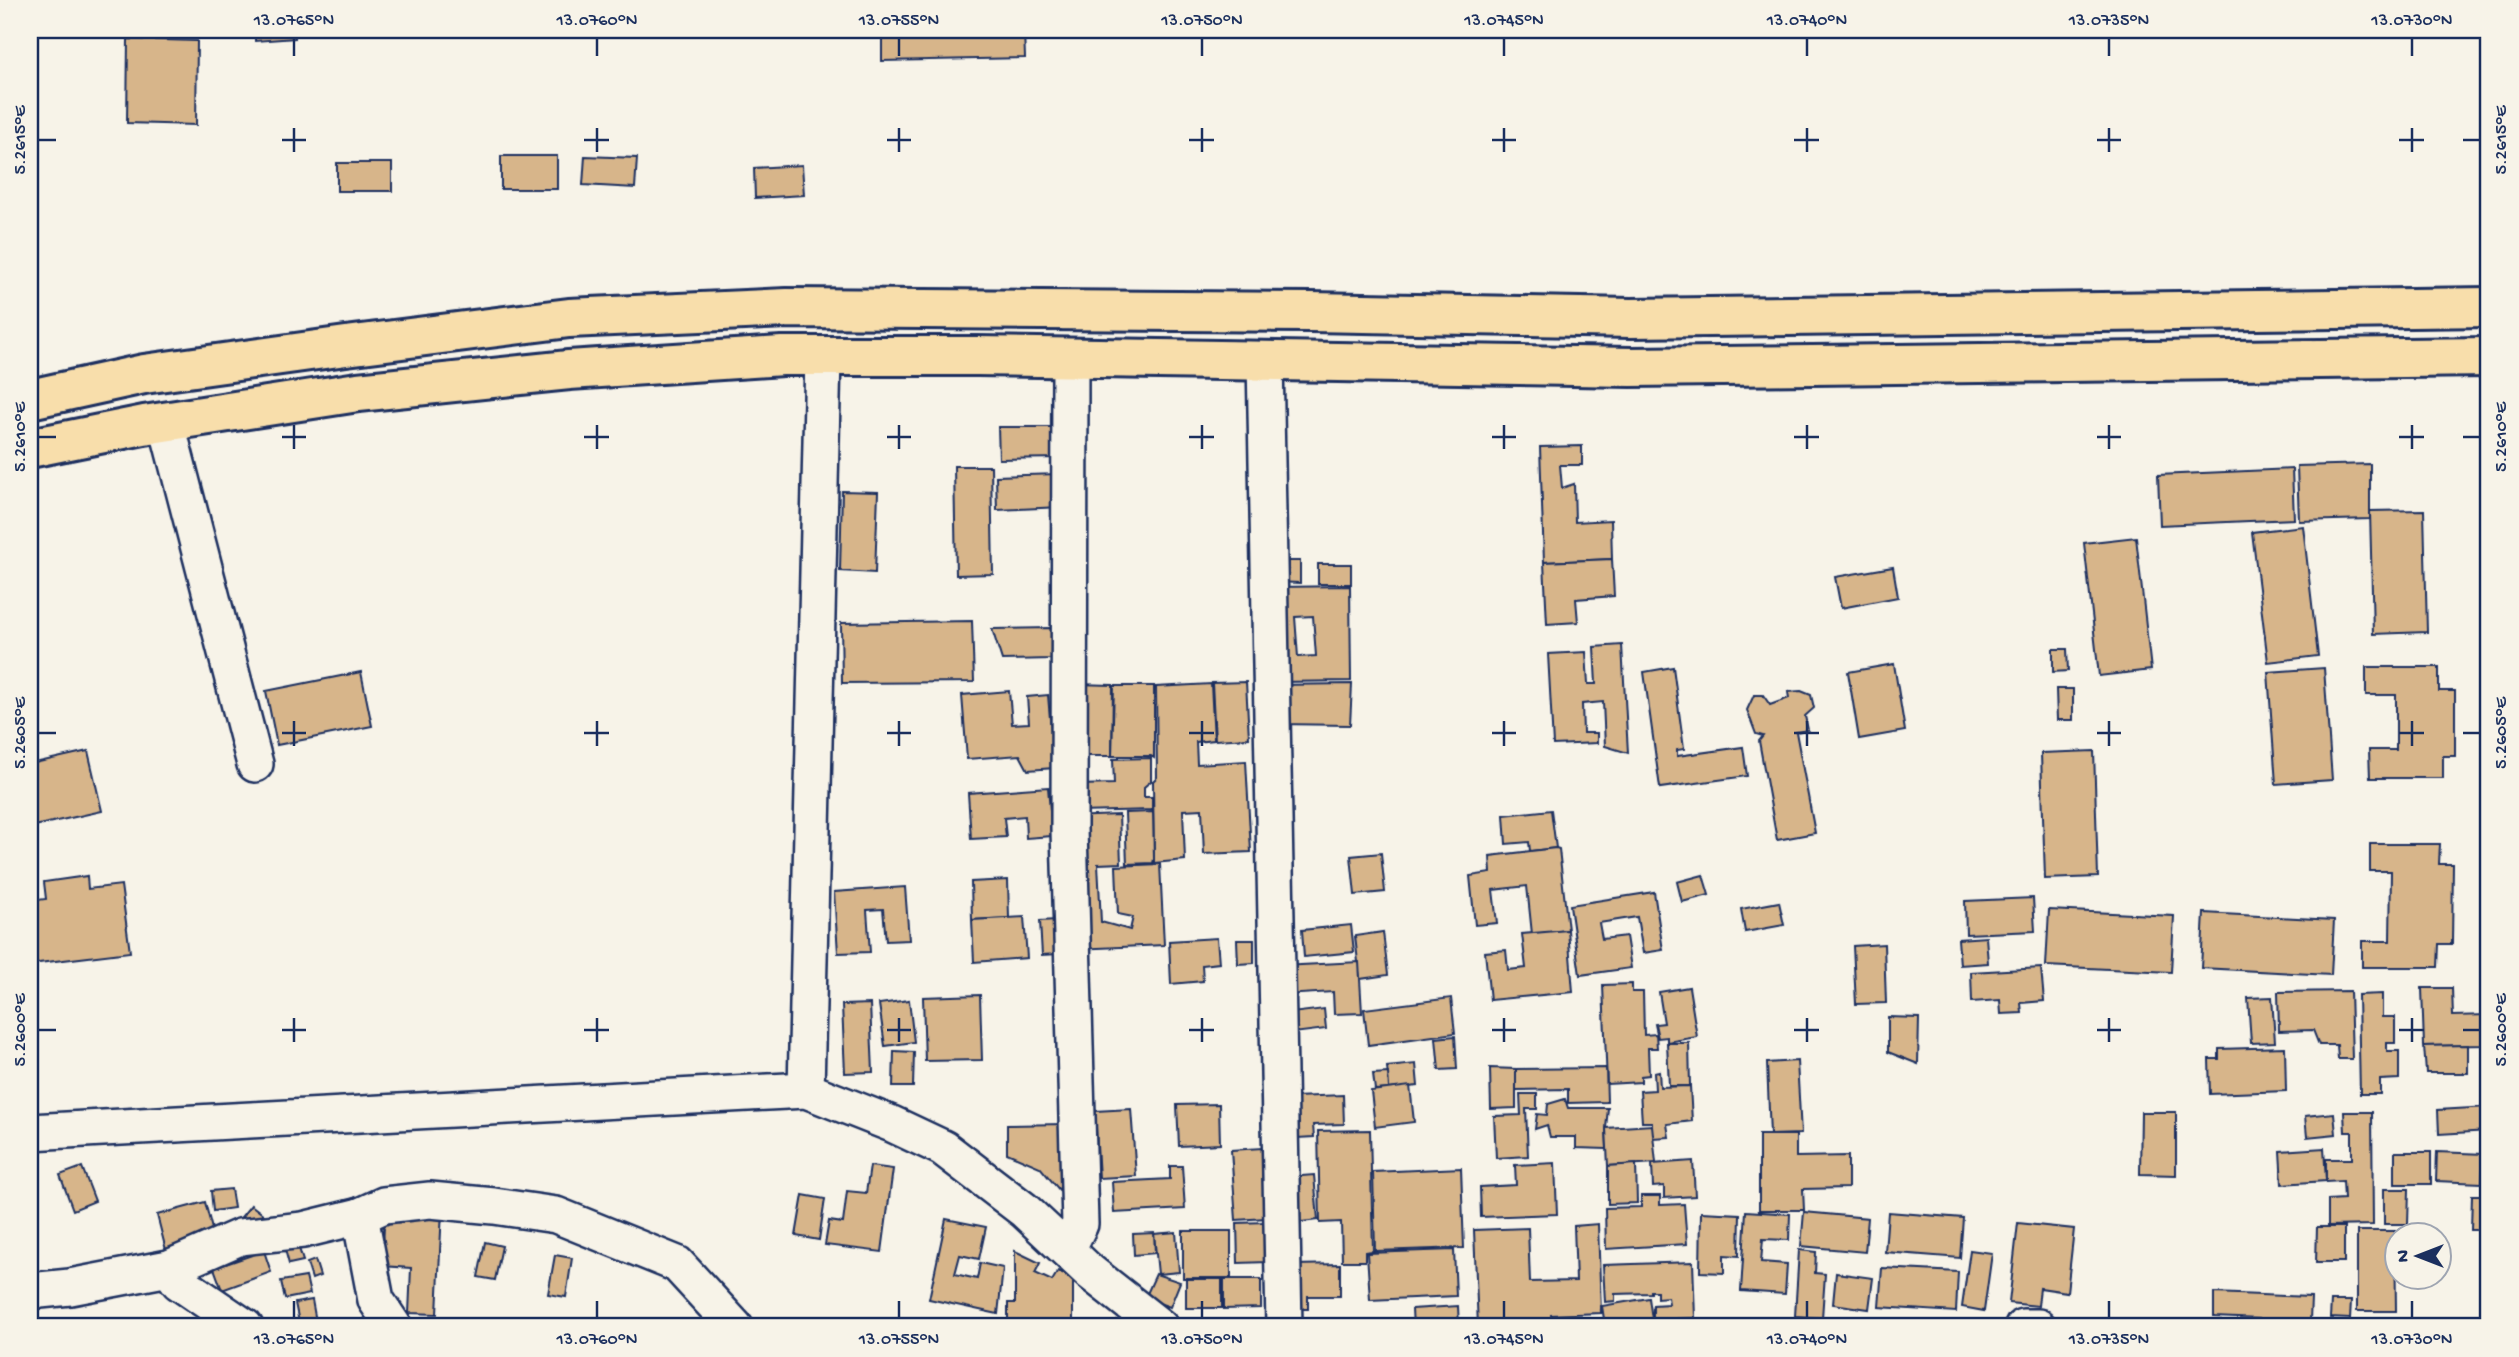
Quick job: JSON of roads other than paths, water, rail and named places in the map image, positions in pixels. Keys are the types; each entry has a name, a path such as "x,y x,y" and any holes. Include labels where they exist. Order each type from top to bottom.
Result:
{"main road":[{"path":"30,398 144,374 569,318 787,308 1241,311 1631,318 2489,307"},
{"path":"30,448 166,421 358,392 543,372 782,356 1070,357 1631,367 2489,357"}],"street":[{"path":"806,1090 823,356"},
{"path":"1067,1250 1080,1224 1069,829 1070,357"},
{"path":"1265,360 1284,1327"},
{"path":"166,421 256,764"},
{"path":"30,1132 806,1090 892,1124 943,1148 1024,1209 1090,1272 1160,1327"},
{"path":"30,1291 174,1275 240,1237 303,1230 359,1216 384,1205 430,1200 556,1215 677,1264 735,1327"},
{"path":"359,1216 376,1300 394,1327"},
{"path":"174,1275 198,1327"},
{"path":"174,1275 245,1327"},
{"path":"2023,1327 2038,1327"}]}
